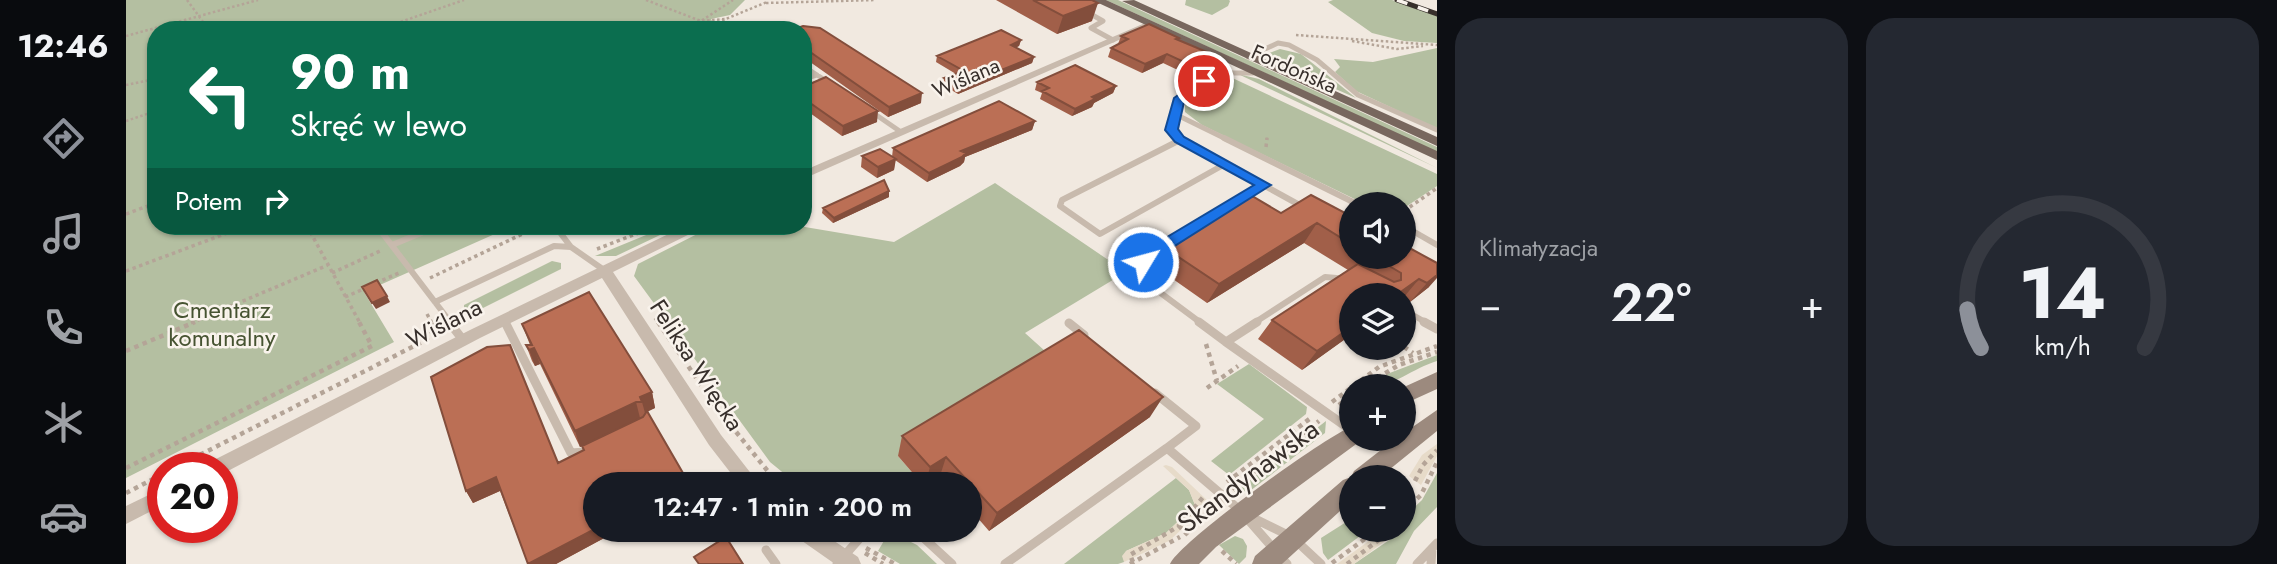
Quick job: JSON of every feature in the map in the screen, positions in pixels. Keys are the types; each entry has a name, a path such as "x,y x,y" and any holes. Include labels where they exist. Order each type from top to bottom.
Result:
{"main road":[{"name":"Fordońska","path":"1097,0 1437,159"},
{"name":"Fordońska","path":"1124,0 1437,142"}],"street":[{"name":"Wiślana","path":"812,171 1148,25"},
{"name":"Wiślana","path":"238,457 463,340 676,235"},
{"name":"Feliksa Więcka","path":"604,270 715,440 741,472"},
{"path":"1416,391 1437,380"},
{"path":"1379,465 1437,419"},
{"name":"Skandynawska","path":"1182,564 1208,539 1339,445"},
{"path":"1280,555 1339,498"},
{"path":"126,515 147,504"},
{"path":"817,542 843,562"}],"lane":[{"path":"1083,10 1103,21 1091,28 1113,40"},
{"path":"1248,57 1279,43 1302,50 1358,95 1437,130"},
{"path":"812,72 838,89"},
{"path":"1253,73 1217,73 1178,101 1177,115 1171,130 1180,139 1318,215"},
{"path":"812,76 817,75"},
{"path":"860,104 901,131"},
{"path":"1177,115 1339,195"},
{"path":"1180,139 1062,200 1060,205 1100,234 1225,164"},
{"path":"1264,185 1143,259 1152,271 1158,291 1339,422"},
{"path":"1416,233 1437,245"},
{"path":"384,235 463,340"},
{"path":"392,245 416,235"},
{"path":"562,235 571,247 604,270"},
{"path":"435,303 554,246 571,247"},
{"path":"1226,342 1325,277 1341,276 1359,283"},
{"path":"1416,317 1437,329"},
{"path":"503,320 572,453 581,454 593,448"},
{"path":"1069,323 1090,340"},
{"path":"1005,564 1196,426 1143,383"},
{"path":"1167,448 1243,513 1280,555 1321,564"},
{"path":"1243,513 1280,555"},
{"path":"843,562 858,542"},
{"path":"928,542 952,564"},
{"path":"1417,564 1434,546"},
{"path":"1431,564 1434,546"},
{"path":"766,550 776,564"}],"path":[{"path":"187,0 201,21"},
{"path":"183,21 258,0"},
{"path":"403,21 464,0"},
{"path":"646,0 701,21 725,19"},
{"path":"701,21 733,0"},
{"path":"720,21 772,0"},
{"path":"766,3 808,1 835,6 876,0"},
{"path":"126,36 147,30"},
{"path":"1279,43 1298,35 1437,45"},
{"path":"1342,38 1397,49 1429,45"},
{"path":"126,85 147,81"},
{"path":"126,121 147,114"},
{"path":"1416,203 1437,188"},
{"path":"126,214 147,206"},
{"path":"126,271 222,235"},
{"path":"126,468 372,346 312,235"},
{"path":"420,282 520,235"},
{"path":"588,248 603,248 635,235"},
{"path":"332,272 392,245"},
{"path":"126,351 328,265"},
{"path":"345,297 409,268"},
{"path":"206,452 426,340 435,328 422,306"},
{"path":"650,315 658,321 737,435 768,472"},
{"path":"1199,322 1217,381"},
{"path":"1416,352 1437,346"},
{"path":"1384,374 1399,365 1437,352"},
{"path":"1207,388 1249,359"},
{"path":"1205,496 1164,539 1130,555 1132,563 1170,545 1186,533 1222,497 1324,412 1379,367 1396,360"},
{"path":"1221,483 1229,481 1339,403"},
{"path":"1416,479 1423,465 1437,450"},
{"path":"1416,499 1421,495 1437,462"},
{"path":"126,492 147,482"},
{"path":"1179,526 1194,541"},
{"path":"1330,564 1360,542"},
{"path":"1347,564 1376,542"}],"green space":[{"name":"Cmentarz komunalny","path":"126,0 745,0 730,15 711,19 712,21 147,21 147,235 493,235 364,292 394,342 177,452 147,452 147,467 126,478"},
{"path":"1106,0 1118,0 1437,147 1437,152"},
{"path":"1186,0 1230,1 1228,6 1212,15 1185,5"},
{"path":"1392,0 1437,15 1437,43 1404,41 1372,33 1328,2"},
{"path":"1437,48 1437,129 1356,91 1335,72 1340,67 1334,59 1373,62"},
{"path":"1280,49 1301,54 1356,98 1279,64 1269,53"},
{"path":"1238,74 1259,79 1437,168"},
{"path":"1226,75 1437,174 1437,186 1416,200 1416,192 1340,192 1202,125 1185,112 1185,101"},
{"path":"995,183 1126,272 1025,333 1045,351 898,456 912,472 782,472 770,462 634,276 638,264 695,235 812,235 812,228 894,242"},
{"path":"646,235 660,235 616,256 595,256"},
{"path":"552,261 561,263 561,269 475,312 464,309 464,305"},
{"path":"1437,355 1437,361 1409,374 1387,374"},
{"path":"1249,364 1307,407 1306,414 1229,475 1211,461 1264,419 1217,384"},
{"path":"1326,421 1325,433 1250,491 1234,492"},
{"path":"1437,473 1437,507 1416,529 1416,506"},
{"path":"1176,478 1189,490 1195,505 1166,533 1126,551 1124,562 1118,564 1064,564"},
{"path":"1339,527 1339,542 1352,542 1328,560 1323,553 1321,538"},
{"path":"1235,536 1243,539 1247,546 1246,557 1239,564 1219,545"},
{"path":"883,542 911,542 937,564 900,564 878,551"},
{"path":"1386,542 1408,542 1396,564 1354,564"}],"shaded area":[{"path":"1437,444 1437,456 1421,485 1416,481 1416,465 1422,455"},
{"path":"1163,466 1172,467 1210,503 1169,541 1124,562 1122,556 1126,551 1166,533 1195,505 1189,490"},
{"path":"1367,542 1384,542 1354,564 1337,564"}],"building":[{"path":"1033,0 1092,0 1098,3 1063,16"},
{"path":"1149,24 1207,52 1186,63 1167,54 1145,64 1111,48 1128,39 1121,36"},
{"path":"812,27 820,28 922,93 889,107 812,53"},
{"path":"1001,30 1021,40 1011,45 1034,57 959,87 944,78 964,71 937,56"},
{"path":"1075,65 1116,86 1092,97 1095,99 1075,109 1042,91 1049,88 1037,82"},
{"path":"826,77 878,111 843,126 812,104 812,83"},
{"path":"999,101 1035,121 961,151 966,153 962,157 929,173 893,148"},
{"path":"880,149 896,159 878,167 862,156"},
{"path":"884,180 889,191 834,218 823,208"},
{"path":"1311,195 1339,210 1339,237 1317,223 1219,284 1162,246 1252,196 1281,213"},
{"path":"1416,252 1437,263 1437,275 1427,283 1419,279 1413,283 1339,283 1339,335 1317,351 1272,320 1350,269 1368,269 1394,282 1401,280 1401,273 1394,269 1416,269"},
{"path":"377,280 387,296 372,303 362,287"},
{"path":"589,292 652,392 640,397 642,402 636,402 575,431 534,348 529,350 526,345 532,345 522,324"},
{"path":"1079,330 1163,397 997,513 982,497 982,472 960,472 946,457 930,467 902,436"},
{"path":"510,345 558,463 584,450 582,446 643,417 647,411 682,472 583,472 583,535 528,564 496,477 466,491 431,377 487,347"},
{"path":"718,542 729,542 743,564 699,564 694,557"}],"railway":[{"path":"1397,0 1437,14"}],"route":[{"path":"1143,262 1143,259 1264,185 1180,139 1171,130 1177,115 1178,101 1204,81"}]}
